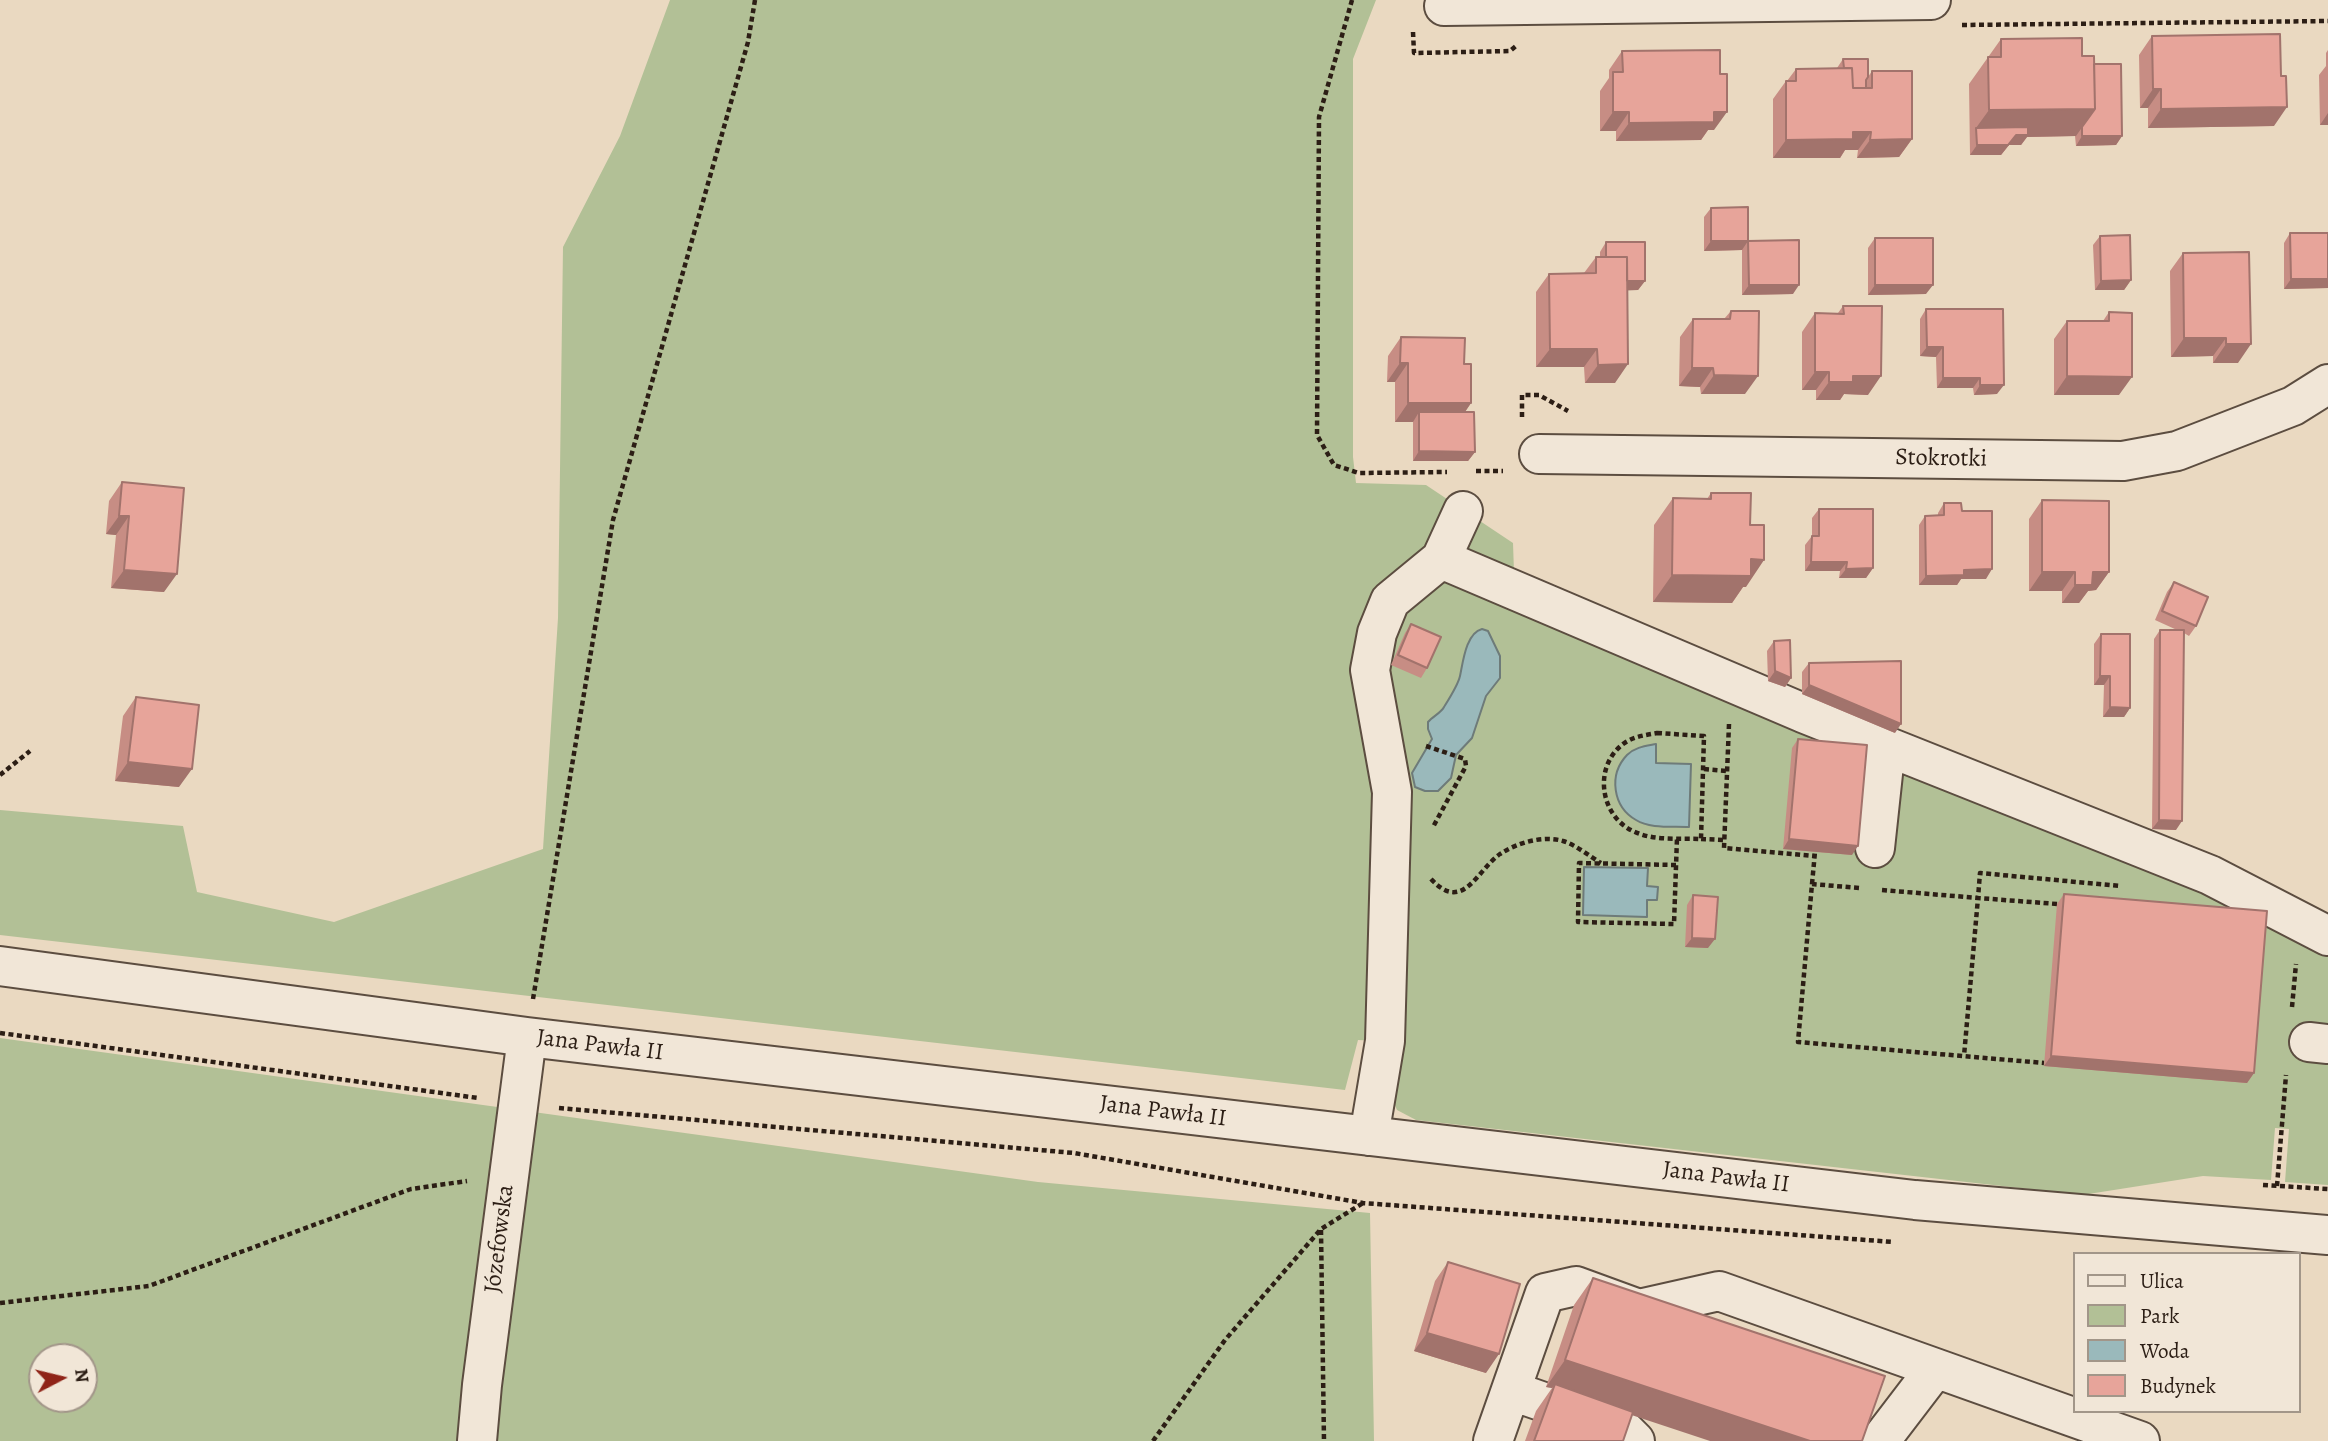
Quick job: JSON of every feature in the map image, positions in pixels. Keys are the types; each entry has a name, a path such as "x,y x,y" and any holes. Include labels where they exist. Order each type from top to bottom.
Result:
{"street":[{"path":"1444,6 1931,0"},
{"name":"Stokrotki","path":"1539,454 2123,461 2177,451 2293,406 2328,384"},
{"path":"1369,1136 1385,1041 1392,792 1370,670 1377,633 1390,601 1441,559 1463,511"},
{"path":"1441,559 1803,713 2210,875 2328,936"},
{"path":"1875,848 1886,746"},
{"name":"Jana Pawła II","path":"0,966 527,1037 1915,1200 2328,1236"},
{"name":"Józefowska","path":"477,1441 527,1037"},
{"path":"1493,1441 1545,1293 1576,1286 1639,1309 1719,1292 2140,1441"},
{"path":"1880,1441 1935,1369"},
{"path":"1512,1391 1624,1430 1635,1441"}],"path":[{"path":"527,1037 613,520 748,42 755,0"},
{"path":"1352,0 1319,117 1317,435 1334,465 1359,473 1453,472"},
{"path":"1467,471 1521,471 1539,454"},
{"path":"1731,681 1724,848 1815,854 1798,1042 2044,1063"},
{"path":"1701,839 1704,736 1657,733 1640,735 1624,743 1611,757 1603,791 1609,808 1620,822 1635,832 1676,838 1724,840"},
{"path":"1428,747 1456,755 1465,760 1466,766 1431,831"},
{"path":"0,775 30,751"},
{"path":"1703,769 1727,771"},
{"path":"1676,838 1676,865 1674,924 1578,922 1579,863 1676,865"},
{"path":"1429,870 1432,880 1440,888 1453,892 1469,888 1499,855 1526,841 1547,839 1563,841 1601,863"},
{"path":"1964,1056 1980,873 2124,886"},
{"path":"1812,884 1867,888"},
{"path":"1881,890 2057,904"},
{"path":"0,1033 517,1104 1074,1153 1363,1203 1907,1243"},
{"path":"0,1303 149,1286 411,1189 508,1175"},
{"path":"2252,1184 2328,1189"},
{"path":"1153,1441 1225,1340 1321,1229 1363,1203"},
{"path":"1321,1229 1324,1441"}],"green space":[{"path":"670,0 1376,0 1353,59 1353,457 1356,483 1426,485 1513,543 1514,572 2328,914 2328,1185 2285,1182 2289,1129 2275,1128 2271,1180 2203,1176 2082,1195 1416,1120 1397,1110 1389,1092 1398,1042 1358,1040 1345,1090 0,935 0,810 183,826 197,892 334,922 543,849 558,618 563,247 620,136"},
{"path":"0,1038 1038,1182 1370,1213 1374,1441 0,1441"}],"water":[{"path":"1482,629 1488,631 1500,656 1500,678 1486,696 1472,738 1456,755 1451,778 1438,791 1425,791 1415,787 1412,773 1432,739 1428,722 1443,709 1451,696 1459,680 1469,642 1472,636"},
{"path":"1656,744 1656,763 1691,764 1689,827 1642,823 1628,814 1618,799 1615,781 1621,763 1634,750"},
{"path":"1584,867 1648,868 1647,886 1658,887 1657,900 1647,900 1647,917 1583,915"}],"building":[{"path":"2280,34 2281,76 2286,76 2287,107 2161,109 2161,89 2153,89 2152,36"},
{"path":"2082,38 2082,56 2094,56 2095,109 1989,110 1988,57 2001,57 2001,39"},
{"path":"1720,50 1720,74 1727,74 1727,112 1714,112 1714,122 1629,123 1629,112 1613,112 1613,72 1623,72 1622,51"},
{"path":"1843,59 1868,59 1866,88 1853,88 1852,68 1844,68"},
{"path":"2094,64 2121,64 2122,136 2082,136 2082,127 2095,109"},
{"path":"1852,68 1853,88 1872,88 1872,71 1912,71 1912,139 1870,140 1871,132 1853,132 1853,139 1786,140 1786,81 1796,81 1796,69"},
{"path":"2028,127 2028,135 2016,135 2008,145 1977,145 1976,128"},
{"path":"1748,207 1748,241 1711,241 1711,208"},
{"path":"2290,233 2328,233 2328,279 2291,279"},
{"path":"2130,235 2131,280 2101,281 2100,236"},
{"path":"1875,238 1933,238 1933,285 1875,285"},
{"path":"1799,240 1799,285 1749,285 1748,241"},
{"path":"1606,242 1645,242 1645,281 1627,281 1627,257 1606,257"},
{"path":"2249,252 2251,344 2226,344 2226,338 2184,338 2183,253"},
{"path":"1596,257 1627,257 1628,364 1598,365 1597,349 1550,349 1549,274 1596,273"},
{"path":"1843,306 1882,306 1881,376 1853,376 1853,382 1829,382 1829,372 1815,372 1815,313 1844,314"},
{"path":"1926,309 2003,309 2004,385 1980,385 1980,378 1943,378 1943,347 1927,347"},
{"path":"1731,311 1759,311 1758,376 1714,375 1713,368 1692,368 1693,319 1730,319"},
{"path":"2109,312 2132,313 2132,377 2067,376 2067,321 2109,321"},
{"path":"1401,337 1465,338 1464,364 1471,364 1471,403 1408,403 1408,363 1400,363"},
{"path":"1419,412 1474,412 1475,452 1419,451"},
{"path":"122,482 184,488 177,574 124,570 129,516 119,516"},
{"path":"1711,493 1751,493 1750,525 1764,525 1764,560 1751,559 1751,576 1672,575 1673,498 1711,499"},
{"path":"2042,500 2109,501 2109,572 2093,572 2092,585 2075,585 2075,572 2042,572"},
{"path":"1944,503 1961,503 1962,511 1992,511 1992,569 1964,570 1964,575 1926,576 1925,516 1944,515"},
{"path":"1819,509 1873,509 1873,568 1846,569 1847,562 1811,562 1812,536 1819,536"},
{"path":"2174,582 2208,597 2196,626 2162,611"},
{"path":"1411,624 1441,637 1427,668 1398,655"},
{"path":"2160,630 2184,630 2182,821 2159,820"},
{"path":"2101,634 2130,634 2130,708 2110,707 2110,676 2100,676"},
{"path":"1790,640 1791,678 1775,671 1774,641"},
{"path":"1901,661 1901,724 1809,685 1809,663"},
{"path":"136,697 199,705 192,769 128,762"},
{"path":"1798,739 1867,745 1858,846 1789,839"},
{"path":"2064,894 2267,911 2254,1073 2051,1056"},
{"path":"1693,895 1718,897 1715,939 1692,938"},
{"path":"1448,1262 1520,1284 1499,1354 1427,1333"},
{"path":"1593,1278 1885,1376 1862,1441 1810,1441 1565,1360"},
{"path":"1555,1384 1633,1412 1623,1441 1534,1441"}]}
